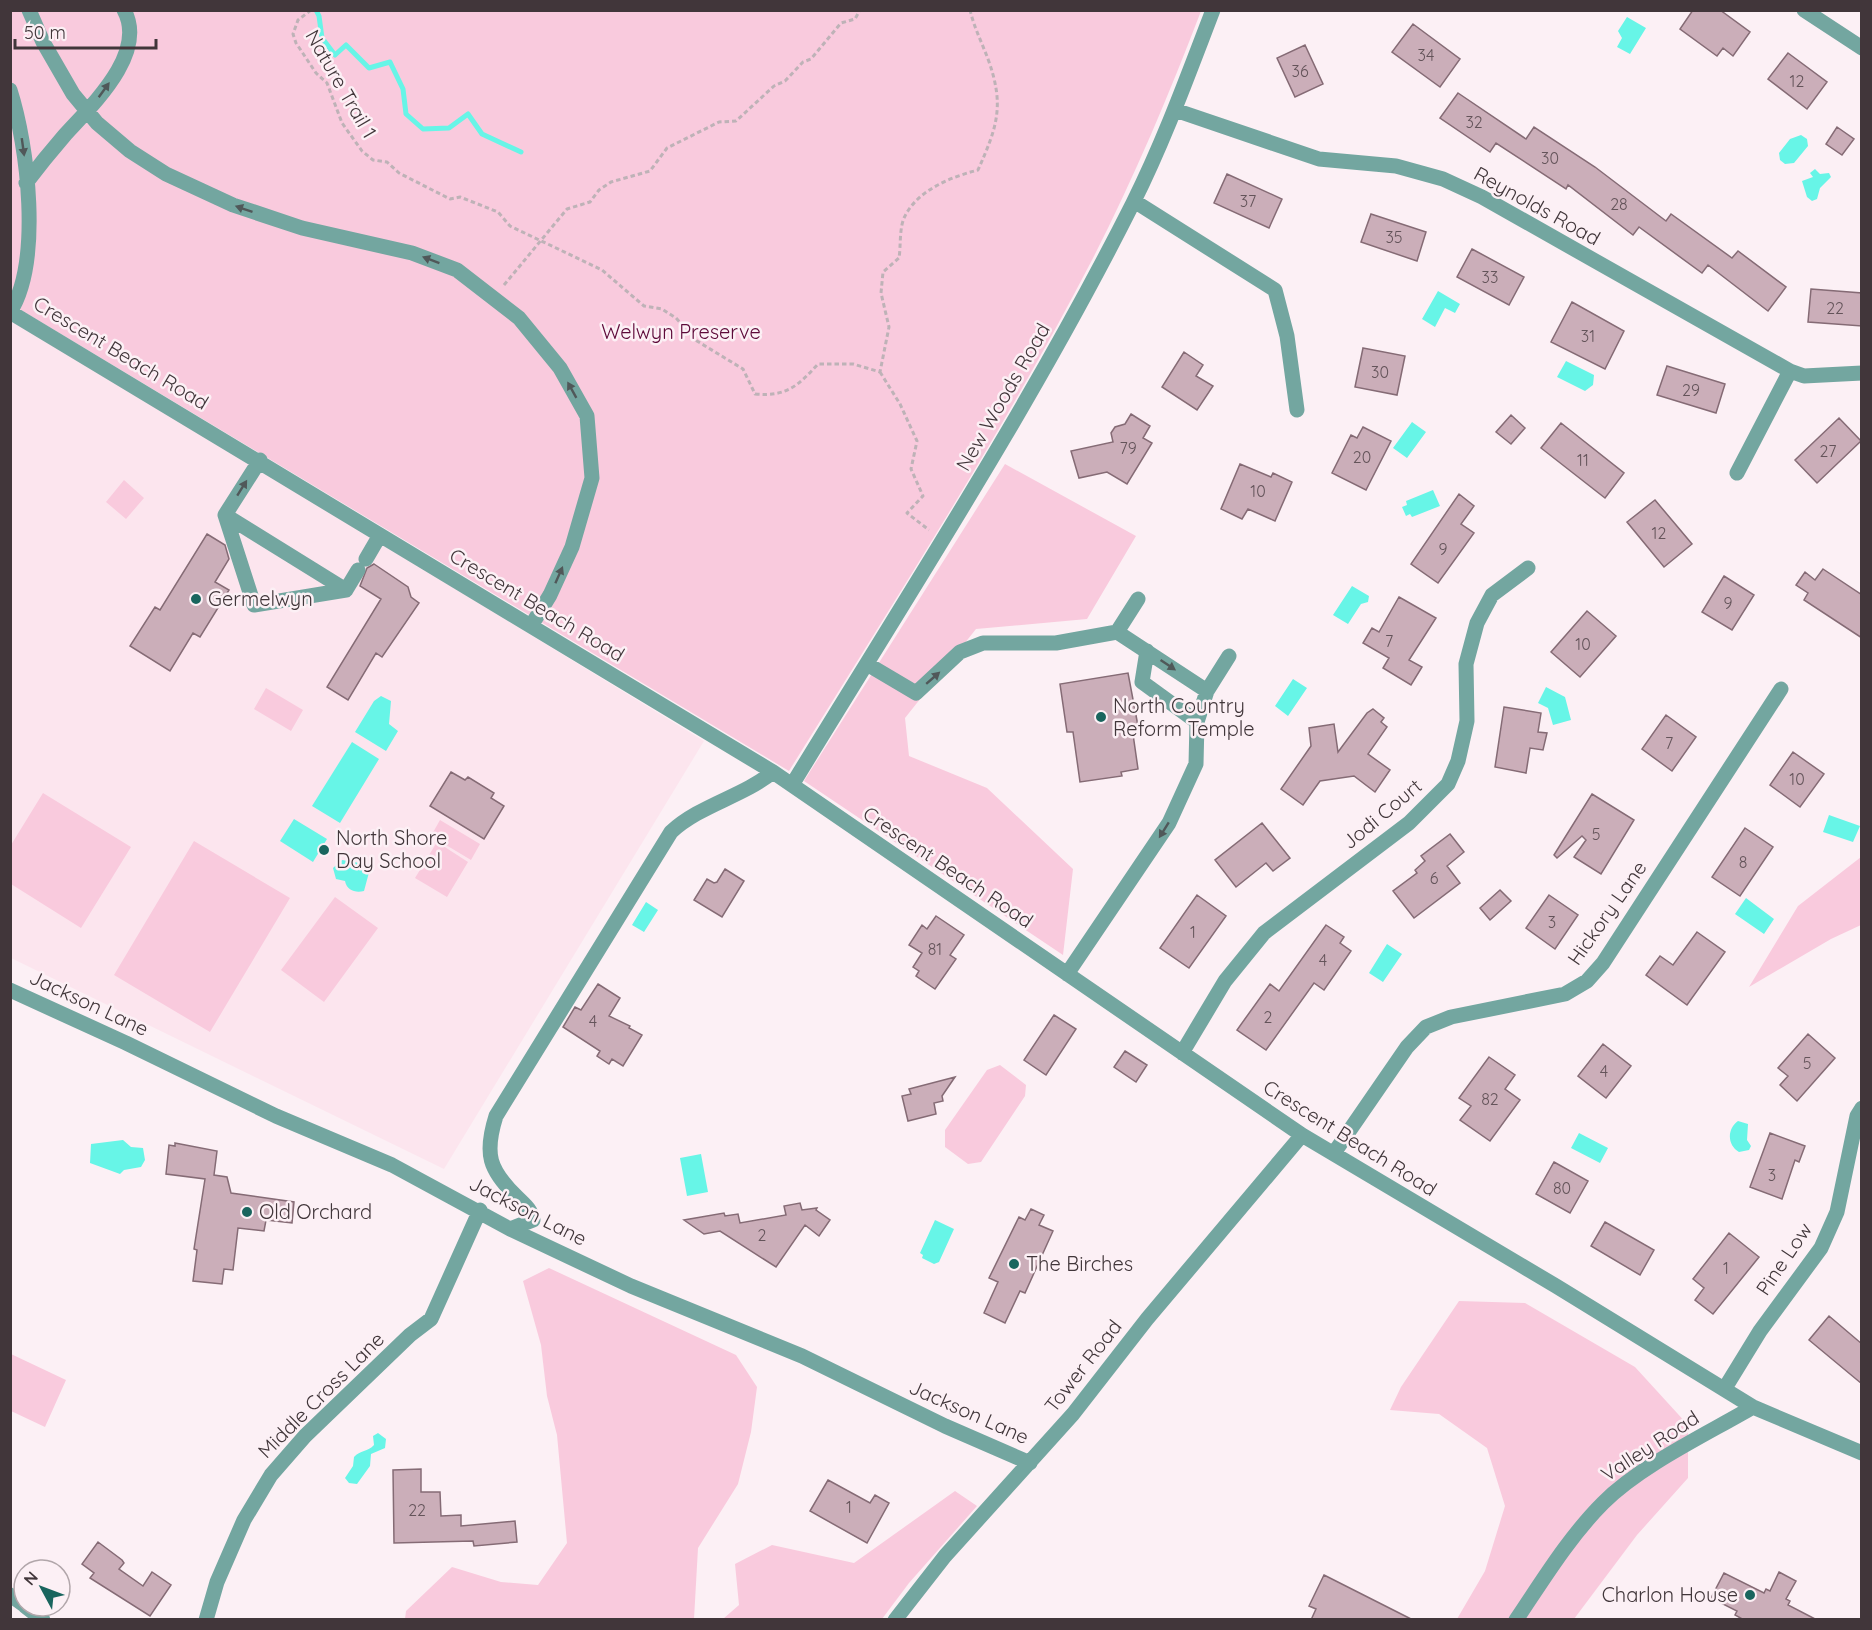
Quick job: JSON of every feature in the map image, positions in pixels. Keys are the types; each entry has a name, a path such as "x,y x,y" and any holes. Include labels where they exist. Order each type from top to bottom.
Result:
{"street":[{"path":"29,10 43,42 74,94 88,112 130,151 166,174 224,201 302,228 412,253 457,270 519,318 560,368 587,417 592,478 572,547 550,595 531,626"},
{"path":"26,183 65,135 88,112 115,75 130,44 131,31 124,10"},
{"name":"New Woods Road","path":"792,785 943,541 1047,366 1134,201 1175,110 1213,10"},
{"path":"1804,10 1862,48"},
{"path":"10,90 20,127 29,226 25,277 20,297 11,312"},
{"name":"Reynolds Road","path":"1175,110 1319,159 1396,166 1443,179 1482,197 1790,371 1804,376 1862,373"},
{"path":"1134,201 1275,290 1287,336 1297,410"},
{"name":"Crescent Beach Road","path":"11,312 260,460 773,772 1302,1135 1334,1153 1381,1185 1556,1286 1753,1407 1862,1453"},
{"path":"1737,473 1790,371"},
{"path":"225,515 260,460"},
{"path":"225,515 346,591"},
{"path":"225,515 254,605 346,591 380,535"},
{"name":"Jodi Court","path":"1182,1053 1225,981 1264,933 1409,823 1448,784 1458,761 1467,721 1466,664 1477,623 1492,595 1528,568"},
{"path":"1117,632 1138,599"},
{"path":"867,664 916,693 960,652 983,643 1056,643 1117,632 1207,691"},
{"path":"1147,651 1142,682 1197,722"},
{"path":"1067,974 1169,823 1196,764 1197,722 1207,691 1229,656"},
{"name":"Hickory Lane","path":"1334,1153 1407,1047 1426,1027 1451,1017 1565,994 1587,981 1603,963 1781,689"},
{"path":"510,1228 533,1220 531,1211 500,1180 490,1161 489,1138 496,1116 671,832 683,821 754,787 773,772"},
{"name":"Jackson Lane","path":"10,990 276,1116 392,1165 510,1228 631,1286 802,1356 945,1426 1030,1462"},
{"name":"Pine Low","path":"1725,1388 1760,1331 1821,1248 1837,1212 1857,1116 1862,1108"},
{"name":"Tower Road","path":"895,1620 945,1556 1030,1462 1302,1135"},
{"name":"Middle Cross Lane","path":"206,1620 217,1582 244,1520 271,1475 305,1436 410,1335 431,1319 480,1210"},
{"name":"Valley Road","path":"1516,1620 1557,1559 1603,1503 1668,1456 1753,1407"}],"path":[{"path":"494,299 567,209 590,202 599,190 611,182 651,171 667,148 719,122 736,121 774,86 785,81 803,62 811,59 841,23 855,19 860,10"},
{"path":"943,541 907,513 922,495 911,469 917,441 900,404 880,372 889,327 881,293 883,272 899,258 904,217 922,195 955,176 978,170 996,129 998,97 988,60 970,10"},
{"name":"Nature Trail 1","path":"310,11 298,20 293,34 296,44 316,73 327,83 342,123 362,151 373,160 387,162 399,173 450,199 460,197 498,212 510,226 542,239 602,270 644,306 662,309 676,318 697,341 743,369 755,394 773,396 798,386 818,364 853,364 880,372"}],"shaded area":[{"path":"1627,17 1646,28 1630,54 1617,47 1622,38 1618,31"},
{"path":"1801,135 1807,139 1808,146 1794,163 1785,164 1780,160 1779,153 1790,139"},
{"path":"1815,169 1820,174 1829,173 1831,177 1820,188 1817,199 1812,201 1807,197 1802,181 1813,177 1810,173"},
{"path":"1438,291 1460,304 1455,313 1445,308 1435,327 1422,319"},
{"name":"North Shore Day School","path":"13,318 704,741 444,1169 11,958 10,321"},
{"path":"1566,361 1594,375 1593,385 1585,391 1557,377"},
{"path":"1412,422 1426,432 1407,458 1393,448"},
{"path":"1433,490 1440,506 1412,517 1410,514 1406,516 1402,507 1407,505 1406,501"},
{"path":"1352,586 1369,596 1368,602 1361,604 1348,624 1333,615"},
{"path":"1293,679 1307,688 1288,716 1275,706"},
{"path":"1546,687 1565,697 1571,720 1553,725 1548,708 1538,703"},
{"path":"381,696 391,701 389,724 398,731 386,751 355,732 374,701"},
{"path":"352,742 379,759 340,823 312,806"},
{"path":"1829,815 1860,826 1853,842 1823,832"},
{"path":"294,819 327,839 313,862 280,841"},
{"path":"342,860 371,865 364,891 352,890 345,881 336,879 333,868"},
{"path":"1746,898 1774,919 1764,934 1735,914"},
{"path":"646,902 658,910 644,932 632,925"},
{"path":"1387,944 1402,954 1383,982 1369,973"},
{"path":"1738,1121 1748,1124 1747,1140 1751,1146 1749,1150 1739,1152 1732,1145 1730,1137 1734,1124"},
{"path":"1579,1133 1608,1148 1600,1163 1571,1148"},
{"path":"123,1140 131,1147 143,1148 145,1160 141,1167 124,1170 120,1174 90,1163 91,1144"},
{"path":"701,1154 708,1192 687,1196 680,1158"},
{"path":"935,1220 954,1229 939,1262 934,1264 922,1258 923,1255 920,1253"},
{"path":"378,1433 386,1439 385,1448 371,1454 370,1466 357,1484 349,1483 345,1478 353,1466 354,1457 374,1445 373,1436"}],"green space":[{"name":"Welwyn Preserve","path":"11,11 1201,11 1136,168 1057,326 984,455 789,771 11,304"},
{"path":"1005,464 1136,536 1087,619 976,629 905,718 909,756 987,788 1073,869 1063,955 804,781"},
{"path":"124,480 144,498 126,519 106,502"},
{"path":"266,688 303,710 291,731 254,709"},
{"path":"43,793 131,847 81,928 11,884 11,845"},
{"path":"440,820 480,844 471,860 431,836"},
{"path":"194,841 290,898 210,1032 114,975"},
{"path":"437,842 468,862 447,897 415,878"},
{"path":"1861,857 1861,925 1831,939 1749,987 1798,906"},
{"path":"335,897 378,928 324,1002 281,970"},
{"path":"1000,1065 1026,1085 1025,1096 981,1162 968,1164 945,1147 945,1130 987,1070"},
{"path":"549,1268 736,1355 757,1387 751,1432 738,1484 698,1548 694,1619 405,1619 406,1611 452,1567 501,1582 538,1585 567,1543 557,1435 547,1396 541,1345 523,1281"},
{"path":"1459,1301 1525,1303 1635,1367 1688,1425 1688,1478 1637,1535 1574,1619 1457,1619 1485,1571 1505,1506 1487,1448 1439,1414 1390,1410 1401,1387"},
{"path":"11,1354 66,1380 45,1427 11,1411"},
{"path":"955,1491 977,1506 909,1583 882,1619 723,1619 739,1605 735,1564 772,1545 854,1563"}],"building":[{"path":"1693,10 1720,10 1750,32 1733,56 1723,48 1717,56 1680,29"},
{"path":"1413,24 1460,59 1440,87 1392,52"},
{"path":"1305,45 1323,84 1295,97 1277,58"},
{"path":"1788,53 1827,82 1807,109 1768,79"},
{"path":"1458,93 1526,139 1534,127 1595,167 1666,221 1671,214 1732,258 1738,251 1786,287 1768,311 1708,265 1702,273 1639,227 1633,235 1568,185 1566,189 1496,143 1490,152 1440,118"},
{"path":"1837,127 1854,139 1842,155 1826,144"},
{"path":"1227,174 1282,199 1269,228 1214,203"},
{"path":"1371,214 1426,232 1417,261 1361,242"},
{"path":"1472,249 1524,277 1509,305 1457,277"},
{"path":"1811,289 1862,293 1862,326 1808,322"},
{"path":"1572,302 1624,331 1605,369 1551,342"},
{"path":"1363,348 1405,356 1397,395 1355,387"},
{"path":"1184,352 1203,365 1196,376 1213,386 1197,410 1162,387"},
{"path":"1667,366 1725,384 1716,413 1657,395"},
{"path":"1131,414 1150,426 1143,438 1152,443 1127,484 1107,472 1079,478 1071,451 1113,442 1111,433 1115,427 1125,424"},
{"path":"1511,415 1525,428 1511,444 1496,432"},
{"path":"1839,418 1861,441 1817,483 1795,460"},
{"path":"1561,423 1624,473 1605,498 1541,448"},
{"path":"1363,427 1391,441 1366,490 1332,473 1351,435 1357,438"},
{"path":"1240,464 1271,477 1273,473 1292,482 1275,521 1248,509 1242,519 1221,509"},
{"path":"1459,494 1474,506 1461,524 1474,533 1438,583 1411,564"},
{"path":"1655,500 1692,544 1664,567 1627,522"},
{"name":"Germelwyn","path":"207,534 225,545 229,559 215,582 229,590 200,637 193,633 170,671 130,646 155,607 160,610"},
{"path":"374,564 408,587 411,597 419,603 382,657 376,653 348,700 327,687 381,599 360,586 367,568"},
{"path":"1823,569 1862,595 1862,638 1804,600 1808,593 1796,585 1805,572 1815,580"},
{"path":"1724,576 1754,595 1732,630 1702,612"},
{"path":"1399,597 1436,618 1409,660 1422,667 1411,685 1383,668 1389,658 1363,643 1372,628 1379,632"},
{"path":"1587,611 1616,636 1580,677 1551,652"},
{"name":"North Country Reform Temple","path":"1128,673 1138,726 1132,727 1138,769 1121,772 1122,776 1080,782 1073,732 1067,732 1060,684"},
{"path":"1504,707 1541,713 1538,732 1547,733 1543,750 1530,748 1526,773 1495,767"},
{"path":"1373,709 1384,718 1381,722 1387,727 1368,754 1390,770 1375,792 1354,776 1320,781 1303,805 1281,789 1311,746 1309,728 1334,724 1338,752 1367,713"},
{"path":"1666,715 1696,737 1672,771 1642,749"},
{"path":"1793,752 1824,774 1800,807 1770,785"},
{"path":"451,772 465,780 468,777 494,793 491,798 504,806 484,839 430,806"},
{"path":"1592,794 1634,820 1601,874 1574,857 1586,840 1582,836 1557,858 1554,855"},
{"path":"1262,823 1290,858 1273,871 1266,863 1236,887 1215,860"},
{"path":"1745,828 1773,847 1740,896 1712,877"},
{"path":"1450,834 1464,852 1447,866 1460,883 1414,918 1393,891 1417,873 1415,870 1425,861 1421,856"},
{"path":"725,869 744,881 722,917 694,900 707,879 714,883 717,882"},
{"path":"1500,890 1511,901 1490,920 1480,908"},
{"path":"1197,895 1226,916 1189,968 1160,948"},
{"path":"1549,895 1578,915 1555,949 1526,928"},
{"path":"936,916 964,935 950,955 956,959 935,989 916,976 919,971 913,967 922,953 909,945 922,925 927,929"},
{"path":"1326,925 1344,937 1340,943 1351,951 1324,990 1314,983 1266,1050 1237,1030 1270,984 1279,991"},
{"path":"1697,932 1725,952 1687,1005 1646,975 1660,956 1673,965"},
{"path":"598,984 620,998 609,1016 630,1026 629,1028 642,1035 623,1066 612,1059 609,1064 597,1056 600,1051 563,1027 575,1007 581,1010"},
{"path":"1054,1015 1076,1029 1046,1075 1024,1060"},
{"path":"1808,1034 1835,1058 1797,1101 1780,1085 1788,1076 1778,1068"},
{"path":"1603,1044 1631,1066 1606,1098 1578,1076"},
{"path":"1125,1051 1147,1065 1136,1082 1114,1067"},
{"path":"1489,1057 1515,1075 1505,1089 1520,1100 1490,1141 1460,1120 1471,1106 1459,1098"},
{"path":"955,1077 942,1096 943,1101 934,1103 936,1114 908,1121 902,1096 911,1094 909,1089"},
{"path":"1770,1133 1805,1146 1799,1162 1795,1160 1782,1199 1750,1187"},
{"name":"Old Orchard","path":"175,1143 217,1151 214,1175 227,1177 231,1193 294,1202 292,1223 266,1220 264,1231 238,1228 233,1270 224,1269 222,1284 193,1281 197,1250 194,1249 205,1179 166,1174 169,1145 175,1146"},
{"path":"1554,1162 1588,1181 1570,1213 1536,1194"},
{"path":"800,1203 802,1210 817,1208 816,1210 830,1220 819,1236 805,1225 776,1267 720,1231 704,1234 684,1220 724,1213 725,1216 738,1214 740,1223 786,1215 784,1206"},
{"name":"The Birches","path":"1031,1209 1044,1215 1039,1225 1053,1231 1025,1293 1020,1291 1005,1323 984,1313 998,1282 989,1278 1019,1217 1025,1220"},
{"path":"1605,1222 1654,1250 1640,1275 1591,1246"},
{"path":"1729,1233 1759,1257 1713,1314 1695,1300 1704,1288 1693,1279"},
{"path":"1829,1316 1862,1344 1862,1384 1809,1340"},
{"path":"421,1469 421,1492 440,1492 441,1516 461,1515 461,1526 515,1521 517,1542 474,1546 473,1541 394,1543 393,1470"},
{"path":"828,1480 870,1503 875,1495 889,1503 867,1543 810,1511"},
{"path":"98,1542 122,1560 124,1563 119,1569 143,1586 152,1572 171,1585 150,1616 90,1578 94,1573 82,1564"},
{"name":"Charlon House","path":"1779,1572 1796,1581 1786,1599 1790,1601 1788,1605 1817,1620 1744,1620 1735,1615 1737,1611 1711,1598 1724,1573 1764,1593 1766,1589 1770,1591"},
{"path":"1324,1575 1413,1620 1311,1620 1316,1609 1309,1606"}],"waterway":[{"path":"316,10 322,38 335,55 346,45 369,68 390,62 403,89 406,114 423,129 449,128 468,114 482,134 521,152"}],"place":[{"name":"Germelwyn","path":"196,599"},
{"name":"North Country Reform Temple","path":"1101,717"},
{"name":"North Shore Day School","path":"324,850"},
{"name":"Old Orchard","path":"247,1212"},
{"name":"The Birches","path":"1014,1264"},
{"name":"Charlon House","path":"1750,1595"}]}
